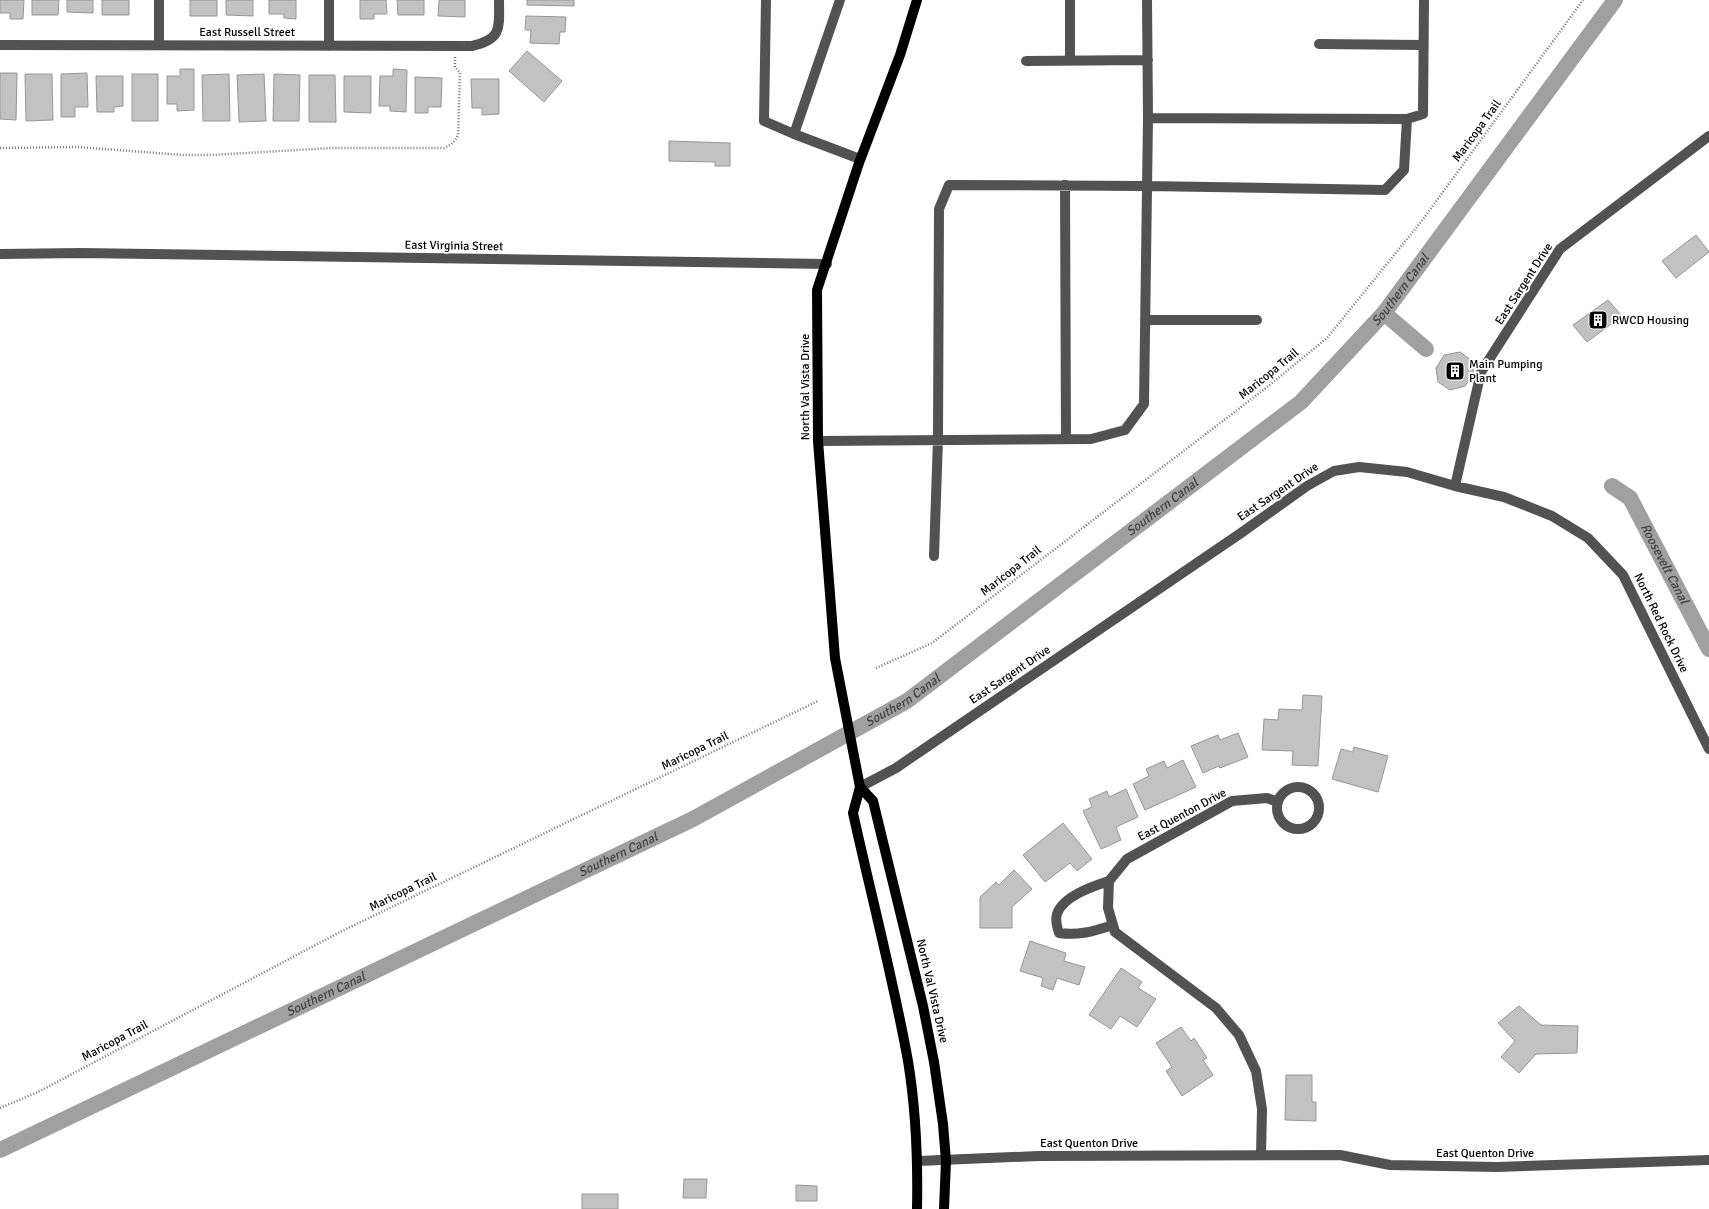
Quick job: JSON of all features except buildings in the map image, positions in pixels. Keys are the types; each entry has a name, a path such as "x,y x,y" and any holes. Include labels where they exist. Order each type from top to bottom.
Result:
{"main road":[{"name":"North Val Vista Drive","path":"917,0 900,55 860,159 835,233 827,264 817,290 818,440 835,658 860,788 853,813 908,1062 918,1161 917,1209"},
{"name":"North Val Vista Drive","path":"860,788 873,801 923,1006 941,1108 946,1161 944,1209"}],"street":[{"path":"159,0 159,45"},
{"path":"329,0 329,46"},
{"name":"East Russell Street","path":"0,45 472,46 484,44 493,39 498,30 499,0"},
{"path":"766,0 764,121 860,159"},
{"path":"794,134 840,0"},
{"path":"1070,0 1070,60"},
{"path":"818,440 1091,439 1125,430 1144,404 1148,0"},
{"path":"1148,118 1407,119 1423,114 1424,0"},
{"path":"1319,44 1423,45"},
{"path":"1026,61 1148,60"},
{"path":"934,556 938,439 939,209 949,185 1065,185 1385,190 1404,170 1407,119"},
{"name":"East Sargent Drive","path":"860,788 896,768 1241,533 1307,486 1334,471 1360,467 1407,472 1455,486 1481,372 1560,249 1709,136"},
{"path":"1065,185 1066,439"},
{"name":"East Virginia Street","path":"0,254 81,253 827,264"},
{"path":"1145,320 1257,320"},
{"name":"North Red Rock Drive","path":"1455,486 1504,497 1552,516 1588,538 1623,575 1709,749"},
{"path":"1302,787 1308,789 1317,800 1319,806 1318,813 1310,825 1298,829 1284,824 1280,819 1277,812 1278,802 1283,793 1288,789 1302,787"},
{"name":"East Quenton Drive","path":"1113,925 1087,933 1070,935 1059,933 1056,923 1057,914 1063,905 1081,890 1109,880 1127,859 1232,801 1267,798 1278,802"},
{"path":"1109,880 1108,908 1115,932 1216,1008 1239,1035 1256,1071 1262,1109 1261,1155"},
{"name":"East Quenton Drive","path":"918,1161 1039,1156 1340,1155 1390,1165 1497,1167 1709,1160"}],"path":[{"name":"Maricopa Trail","path":"876,668 932,643 1266,388 1327,338 1424,218 1583,0"},
{"path":"0,148 76,147 183,155 212,155 331,148 444,148 451,145 458,134 460,73 455,67 455,46"},
{"name":"Maricopa Trail","path":"0,1108 38,1092 342,930 818,701"}],"waterway":[{"name":"Southern Canal","path":"0,1150 693,819 907,701 1301,402 1384,313 1615,0"},
{"name":"Roosevelt Canal","path":"1384,313 1426,349"},
{"name":"Roosevelt Canal","path":"1612,486 1630,498 1709,649"}],"place":[{"name":"RWCD Housing","path":"1598,320"},
{"name":"Main Pumping Plant","path":"1455,371"}]}
